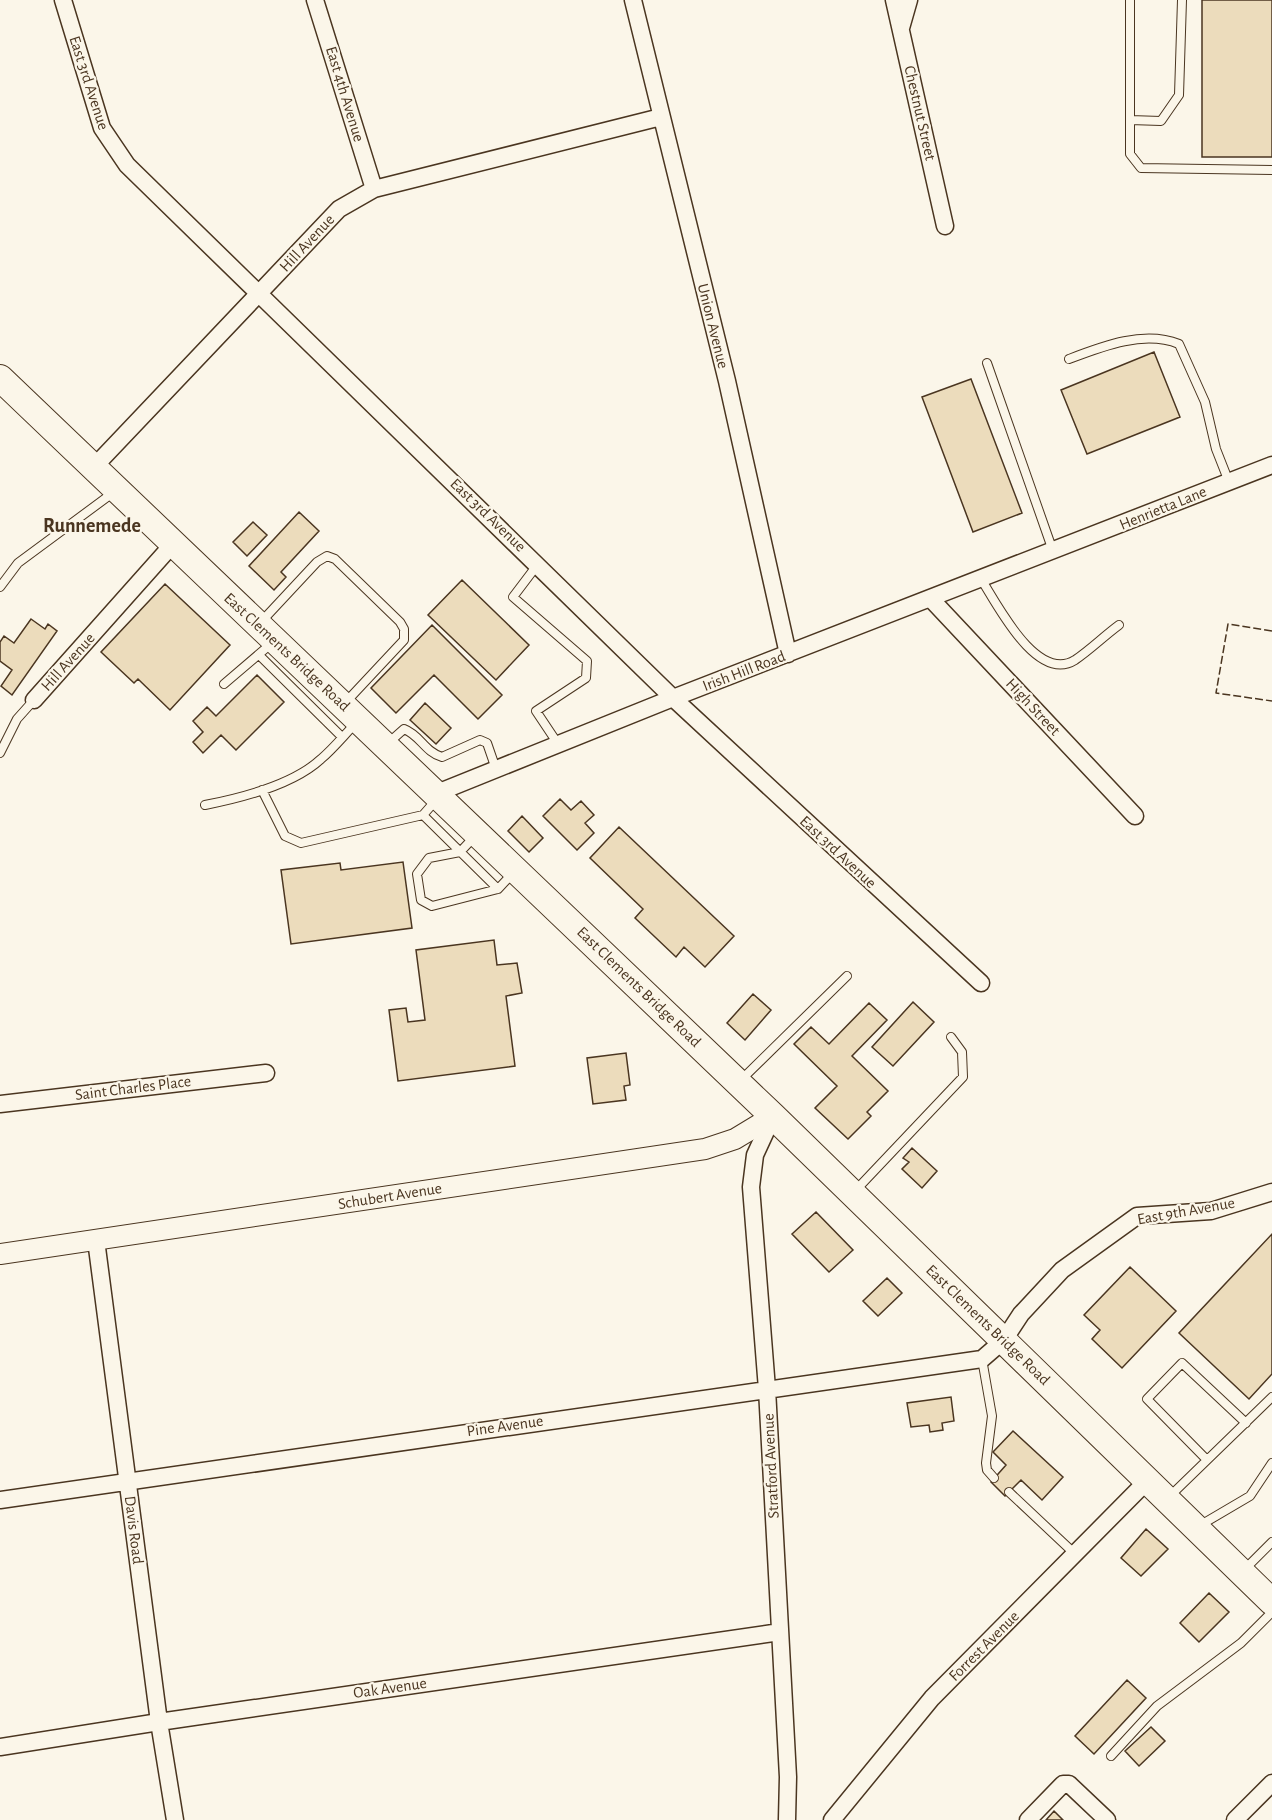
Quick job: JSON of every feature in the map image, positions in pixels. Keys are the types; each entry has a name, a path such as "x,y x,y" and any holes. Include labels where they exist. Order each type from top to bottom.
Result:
{"main road":[{"name":"East Clements Bridge Road","path":"0,378 173,544 264,640 348,720 386,745 478,832 853,1193 1272,1602"}],"street":[{"name":"East 3rd Avenue","path":"63,0 96,112 113,147 127,165 539,564 673,698 981,983"},
{"name":"East 4th Avenue","path":"315,0 374,189"},
{"name":"Union Avenue","path":"633,0 727,381 789,654"},
{"name":"Chestnut Street","path":"894,0 945,226"},
{"path":"901,30 909,0"},
{"name":"Hill Avenue","path":"93,468 339,209 374,189 661,117"},
{"name":"Henrietta Lane","path":"1053,552 1272,465"},
{"name":"Hill Avenue","path":"34,700 173,544"},
{"name":"Irish Hill Road","path":"438,795 496,769 673,698 1053,552"},
{"name":"High Street","path":"930,598 1135,816"},
{"name":"Saint Charles Place","path":"0,1104 266,1073"},
{"name":"Schubert Avenue","path":"0,1254 705,1149 735,1139 773,1116"},
{"name":"Stratford Avenue","path":"773,1116 755,1155 751,1187 767,1389 788,1777 787,1820"},
{"name":"East 9th Avenue","path":"1004,1340 1021,1314 1062,1270 1137,1216 1211,1210 1272,1192"},
{"name":"Davis Road","path":"96,1240 159,1722 175,1820"},
{"path":"982,1359 1004,1340"},
{"name":"Pine Avenue","path":"0,1500 982,1359"},
{"name":"Forrest Avenue","path":"832,1820 932,1698 1147,1480"},
{"name":"Oak Avenue","path":"0,1747 780,1632"},
{"path":"1235,1820 1272,1783"},
{"path":"1028,1820 1063,1784 1069,1784 1107,1820"}],"lane":[{"path":"1130,0 1130,154 1141,168 1272,170"},
{"path":"1130,120 1161,121 1179,95 1182,0"},
{"path":"1069,359 1110,343 1166,338 1179,344 1204,402 1216,449 1229,482"},
{"path":"987,363 1053,552"},
{"path":"0,587 18,563 117,491"},
{"path":"205,805 243,798 320,761 404,640 404,629 400,622 335,559 327,556 317,562 264,640 224,684"},
{"path":"539,564 513,597 587,661 586,678 536,711 558,744"},
{"path":"981,579 1012,627 1040,659 1059,664 1074,661 1119,625"},
{"path":"0,753 17,719 34,700"},
{"path":"386,745 404,729 412,732 432,754 442,757 480,740 487,743 496,769"},
{"path":"261,790 285,836 301,843 423,815 438,795"},
{"path":"423,815 498,889"},
{"path":"478,832 460,852 429,858 417,874 421,900 432,906 498,889 516,869"},
{"path":"738,1083 847,976"},
{"path":"853,1193 963,1077 962,1052 951,1037"},
{"path":"982,1359 993,1416 986,1463 987,1470 994,1478"},
{"path":"1207,1461 1147,1399 1182,1363 1246,1423"},
{"path":"1167,1500 1272,1397"},
{"path":"1196,1528 1250,1496 1272,1463"},
{"path":"1009,1492 1075,1554"},
{"path":"1241,1573 1272,1542"},
{"path":"1111,1756 1157,1706 1241,1643 1272,1612"}],"building":[{"path":"1202,0 1272,0 1272,157 1202,157"},
{"path":"1154,352 1180,417 1087,454 1061,390"},
{"path":"971,379 1022,513 973,532 922,397"},
{"path":"299,512 319,531 281,572 286,577 274,590 249,566"},
{"path":"253,522 267,535 247,556 233,542"},
{"path":"462,580 529,645 496,680 428,615"},
{"path":"165,584 230,645 170,710 138,679 134,683 101,652"},
{"path":"31,619 45,629 48,624 57,631 12,695 1,686 12,670 0,661 0,642 4,636 14,643"},
{"path":"432,625 502,695 478,719 434,675 396,713 371,688"},
{"path":"257,675 284,702 236,750 221,735 203,753 193,742 203,732 193,721 207,707 216,716"},
{"path":"425,703 451,728 436,744 410,720"},
{"path":"560,799 571,810 581,801 594,815 585,823 594,833 577,850 543,816"},
{"path":"522,816 543,838 529,852 508,831"},
{"path":"619,827 734,936 705,967 684,947 676,957 635,918 643,909 590,858"},
{"path":"403,862 412,928 291,944 281,870 340,863 341,870"},
{"path":"494,940 497,965 517,963 522,993 506,996 515,1066 398,1081 389,1010 406,1008 408,1022 425,1020 416,950"},
{"path":"753,994 771,1010 745,1040 727,1023"},
{"path":"913,1002 934,1022 893,1066 872,1047"},
{"path":"869,1003 887,1020 852,1056 888,1091 867,1112 871,1116 848,1139 815,1108 837,1086 794,1044 811,1027 829,1044"},
{"path":"626,1053 630,1085 624,1086 626,1100 593,1104 587,1058"},
{"path":"912,1148 937,1171 922,1188 902,1169 909,1162 903,1158"},
{"path":"816,1212 853,1250 829,1272 792,1234"},
{"path":"1272,1234 1272,1374 1249,1399 1179,1333"},
{"path":"1130,1267 1176,1311 1122,1368 1092,1339 1100,1330 1084,1315"},
{"path":"887,1278 902,1293 878,1316 863,1301"},
{"path":"951,1397 954,1421 942,1423 943,1430 930,1432 929,1425 911,1427 907,1403"},
{"path":"1013,1431 1063,1477 1042,1500 1021,1480 1005,1496 991,1482 1006,1465 993,1452"},
{"path":"1146,1529 1168,1549 1141,1576 1121,1558"},
{"path":"1209,1593 1229,1612 1199,1642 1180,1623"},
{"path":"1127,1680 1146,1698 1094,1754 1075,1736"},
{"path":"1151,1727 1165,1741 1139,1766 1125,1751"},
{"path":"1054,1811 1063,1820 1046,1820"}],"fence":[{"path":"1272,631 1228,624 1216,693 1272,701"}],"district":[{"name":"Runnemede","path":"92,526"}]}
